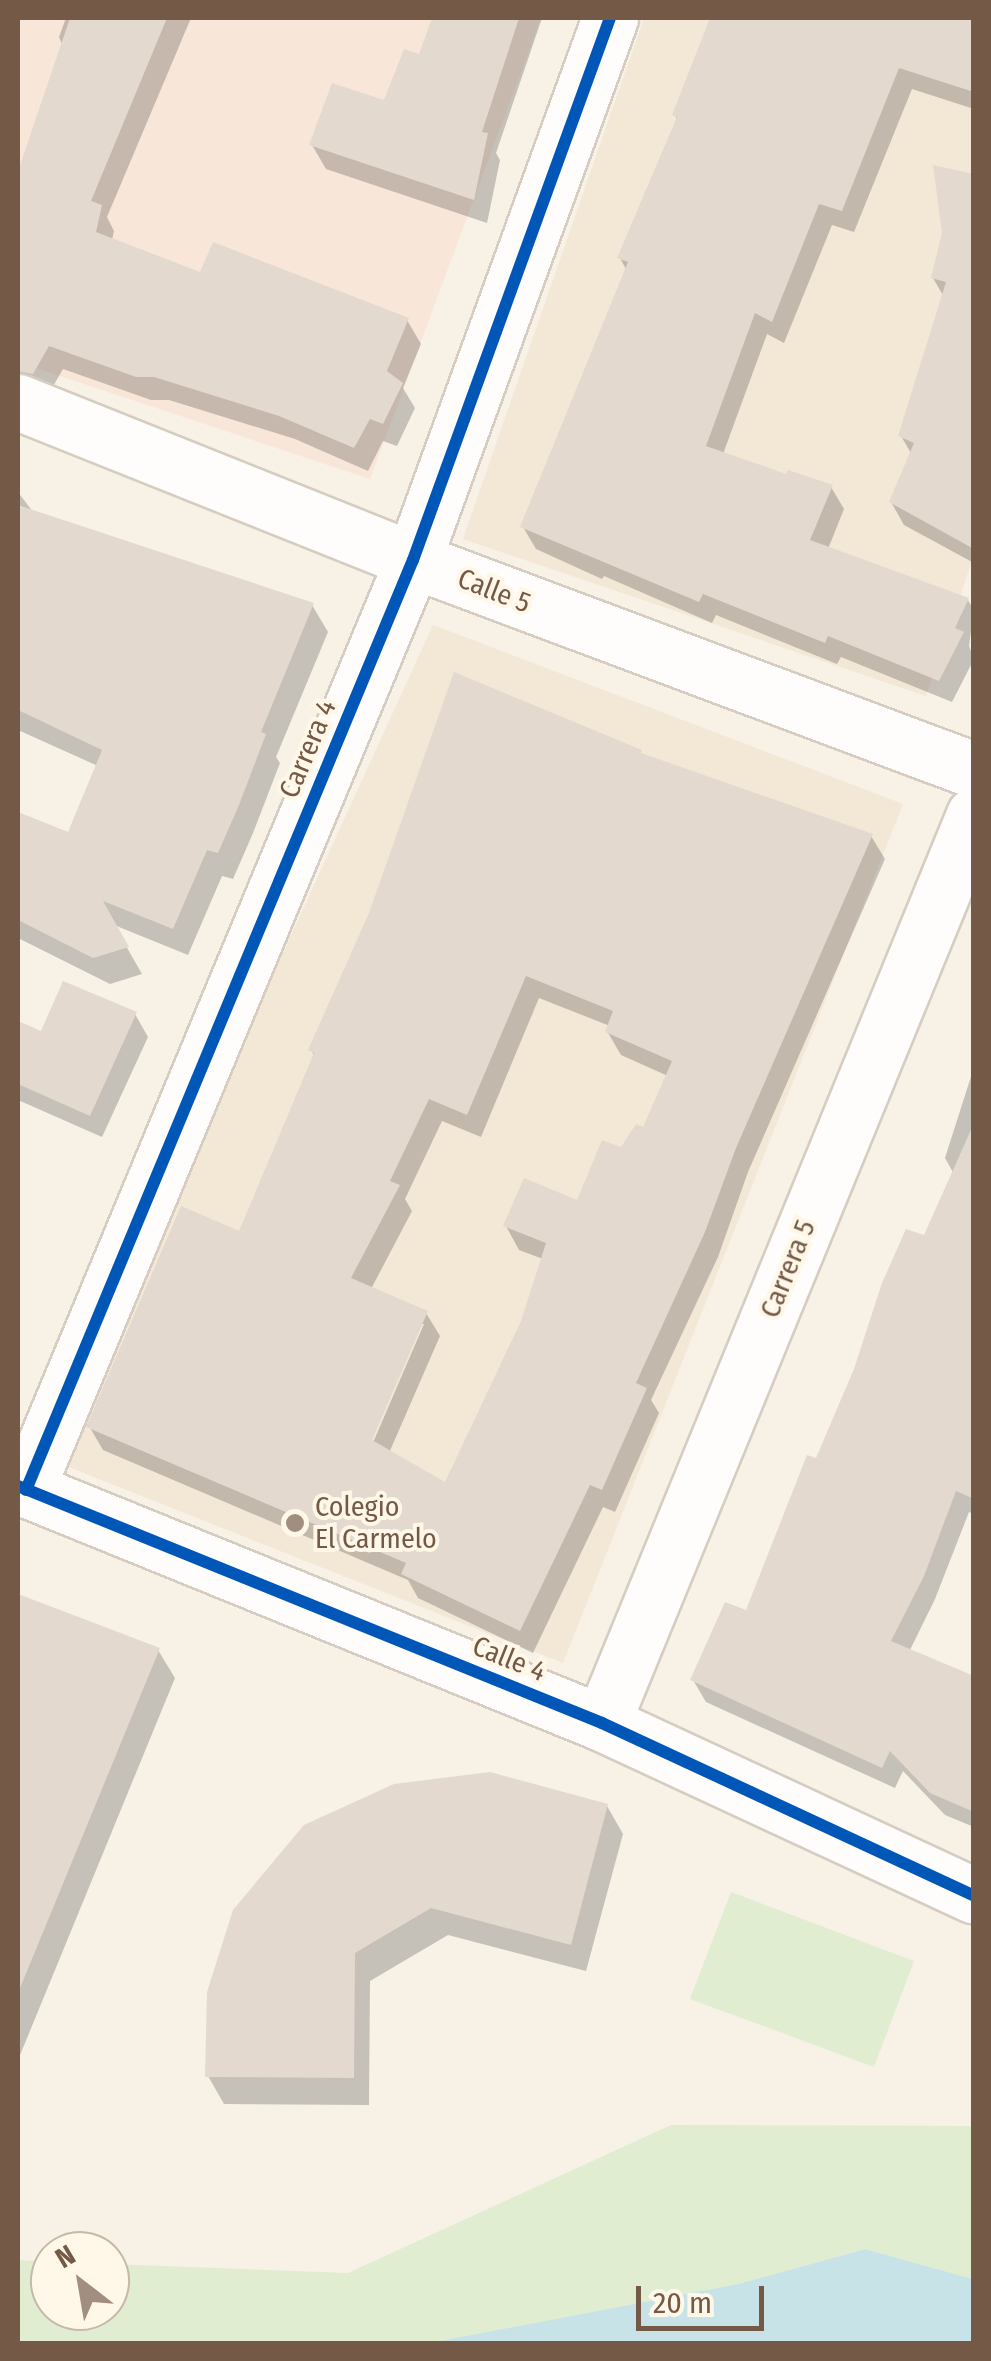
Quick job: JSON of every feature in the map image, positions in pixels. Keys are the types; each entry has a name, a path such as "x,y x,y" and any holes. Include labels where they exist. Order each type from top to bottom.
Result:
{"street":[{"name":"Carrera 4","path":"22,1488 414,560 610,18"},
{"name":"Calle 5","path":"18,402 414,560 974,770"},
{"name":"Carrera 5","path":"602,1723 974,814"},
{"name":"Calle 4","path":"22,1488 602,1723 974,1896"}],"shaded area":[{"path":"18,18 541,18 370,479 18,362"},
{"path":"644,18 973,18 973,558 926,696 463,539"},
{"path":"433,625 903,804 563,1663 51,1460"}],"green space":[{"path":"731,1892 914,1961 874,2067 690,1999"},
{"path":"671,2125 973,2126 973,2279 865,2249 738,2284 429,2343 18,2344 18,2260 30,2261 30,2331 130,2331 130,2265 348,2273"}],"water":[{"path":"865,2249 973,2279 973,2343 429,2343 738,2284"}],"building":[{"path":"70,18 167,18 91,201 102,205 96,232 200,272 213,242 409,318 387,371 403,383 383,424 370,419 354,448 279,416 154,377 136,377 49,346 33,374 18,371 18,171"},
{"path":"432,18 519,18 482,132 488,133 474,200 309,145 332,83 384,100 404,49 419,54"},
{"path":"710,18 974,18 974,92 899,68 842,211 819,204 772,322 755,313 706,446 786,474 788,470 833,485 810,540 969,598 955,628 964,632 939,681 828,636 825,643 703,594 699,602 520,527 628,262 617,258 677,117 672,115"},
{"path":"933,165 974,174 974,549 889,502 914,443 898,436 946,282 931,278 942,233"},
{"path":"18,505 314,603 261,732 266,734 239,805 218,853 207,850 173,929 103,901 129,947 93,958 18,920 18,812 68,832 102,750 18,710"},
{"path":"454,672 642,750 641,753 873,834 736,1148 705,1232 636,1383 647,1388 602,1490 590,1485 520,1631 401,1574 406,1563 86,1427 181,1206 239,1231 314,1053 308,1050 369,913","holes":["526,976 613,1011 605,1032 672,1061 643,1127 636,1124 621,1147 602,1140 577,1200 524,1178 503,1226 546,1243 521,1321 445,1482 372,1440 428,1311 351,1278 400,1185 390,1181 429,1099 467,1115"]},
{"path":"63,981 137,1012 90,1116 18,1084 18,1021 41,1031"},
{"path":"974,1123 974,1499 956,1491 924,1576 891,1641 974,1676 974,1812 930,1793 890,1751 882,1768 690,1680 725,1602 746,1610 807,1455 816,1458 854,1369 882,1283 906,1229 924,1235"},
{"path":"18,1594 160,1648 18,1993"},
{"path":"490,1772 608,1804 571,1945 431,1908 355,1953 354,2078 205,2077 207,1992 233,1910 304,1825 394,1784"}],"cycle path":[{"path":"26,1490 413,560 610,18"},
{"path":"18,1486 602,1723 974,1896"}],"place":[{"name":"Colegio El Carmelo","path":"295,1523"}]}
